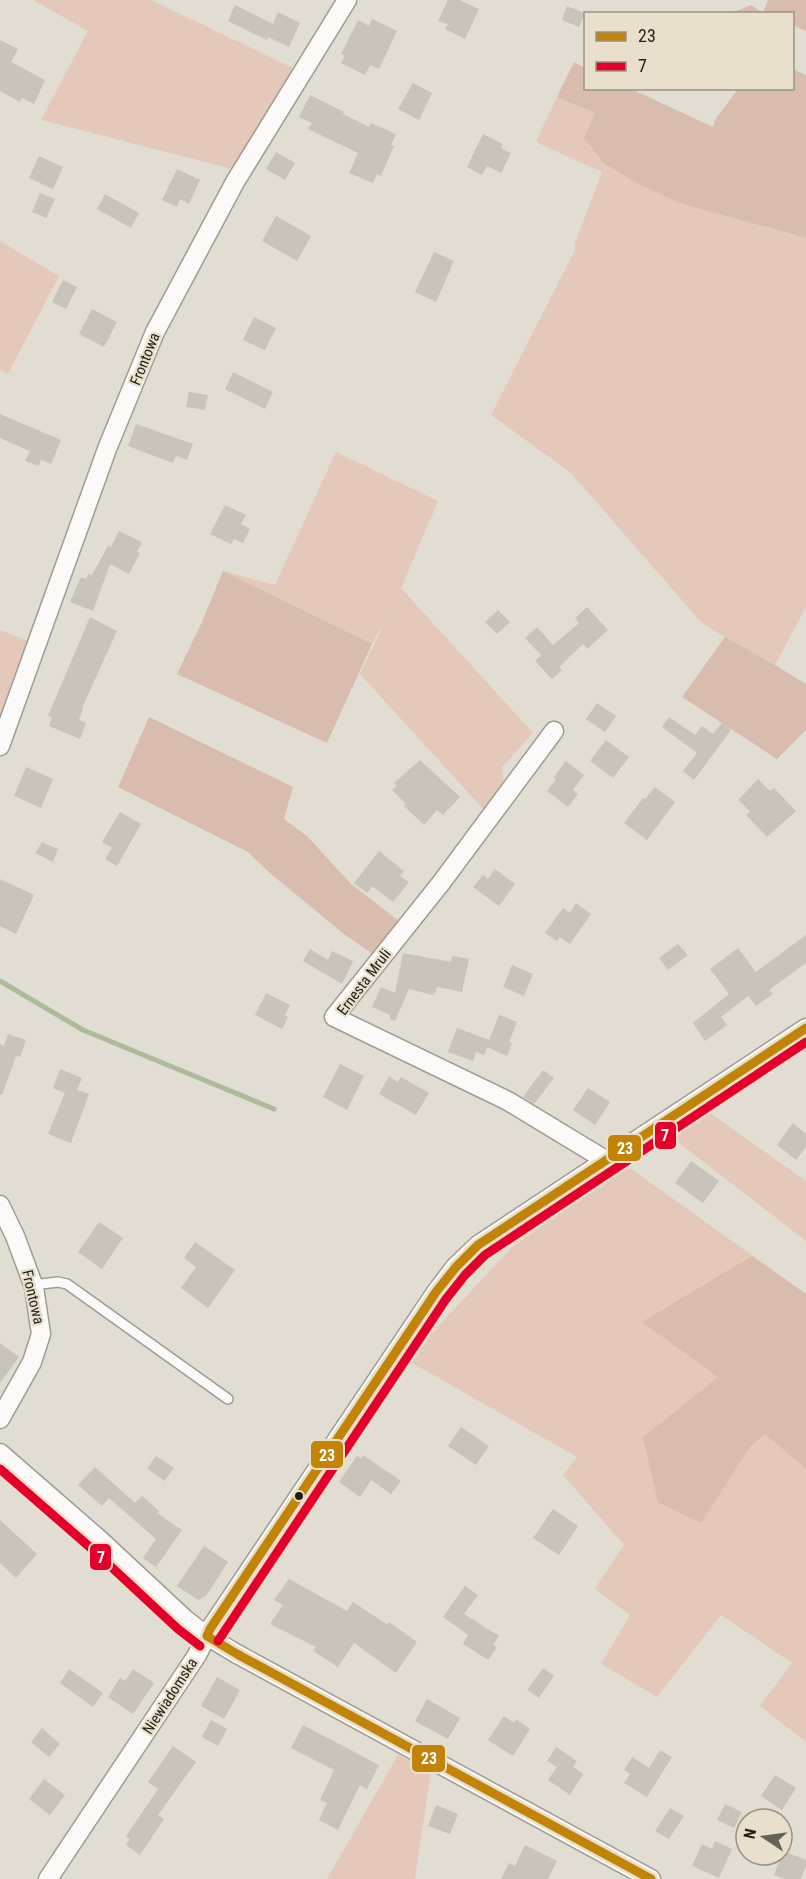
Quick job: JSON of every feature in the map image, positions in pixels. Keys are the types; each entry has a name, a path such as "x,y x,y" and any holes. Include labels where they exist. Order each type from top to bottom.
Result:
{"street":[{"name":"Frontowa","path":"0,746 107,450 155,332 235,182 346,0"},
{"name":"Ernesta Mruli","path":"554,731 441,882 334,1017 508,1101 607,1161"},
{"name":"Niewiadomska","path":"48,1879 201,1650 210,1629 454,1267 478,1245 806,1028"},
{"name":"Frontowa","path":"0,1205 15,1236 33,1285 41,1334 32,1362 0,1419"},
{"path":"0,1453 100,1540 186,1620 207,1636 651,1879"}],"lane":[{"path":"33,1285 58,1282 67,1284 228,1399"}],"shaded area":[{"path":"33,0 151,0 293,68 233,169 41,120 88,31"},
{"path":"768,0 806,0 806,31 794,25 794,12 763,12"},
{"path":"751,5 762,12 734,12"},
{"path":"574,62 584,67 584,90 633,90 713,127 715,120 737,90 794,90 794,69 806,75 806,238 679,203 633,181 604,163 584,138 595,113 557,97"},
{"path":"557,97 595,113 715,213 806,238 806,607 775,665 702,623 571,473 491,415 575,250 575,243 602,172 536,142"},
{"path":"0,241 59,276 8,374 0,370"},
{"path":"336,452 438,501 401,588 533,733 502,767 504,785 485,811 360,674 386,619 372,644 223,571 275,585"},
{"path":"223,571 372,644 327,743 177,674"},
{"path":"0,630 28,641 0,715"},
{"path":"725,637 806,684 806,730 777,759 682,697"},
{"path":"149,717 293,787 284,819 307,836 351,884 399,921 374,955 344,934 248,852 118,787"},
{"path":"710,1113 806,1181 806,1241 670,1136"},
{"path":"627,1166 806,1294 806,1742 760,1706 792,1663 721,1615 657,1697 601,1664 630,1615 595,1589 624,1545 563,1475 577,1457 407,1360 512,1247"},
{"path":"752,1256 806,1294 806,1469 765,1434 750,1447 701,1523 658,1502 643,1437 718,1377 642,1322"},
{"path":"398,1755 431,1770 415,1879 327,1879"}],"building":[{"path":"448,0 459,0 479,9 465,39 445,29 448,24 438,21"},
{"path":"235,5 273,24 278,12 300,23 289,47 268,37 267,40 228,21"},
{"path":"567,6 584,13 579,27 562,20"},
{"path":"372,19 397,31 379,69 370,65 365,75 341,63 345,56 341,54 358,20 369,26"},
{"path":"0,40 18,49 11,62 45,80 34,104 22,98 20,102 0,91"},
{"path":"413,83 432,93 419,120 398,109"},
{"path":"310,95 369,127 371,123 396,134 391,145 394,146 381,176 377,174 373,183 349,173 358,153 308,129 312,123 299,117"},
{"path":"483,134 503,144 501,148 511,153 501,173 487,166 482,175 467,167"},
{"path":"276,152 295,163 285,180 266,169"},
{"path":"39,156 63,167 53,189 29,178"},
{"path":"177,169 200,180 189,204 180,199 177,207 162,200"},
{"path":"40,193 55,199 46,218 32,212"},
{"path":"105,194 139,213 131,228 97,209"},
{"path":"276,216 311,236 297,261 262,241"},
{"path":"434,252 454,261 436,302 415,292"},
{"path":"63,280 77,287 66,309 52,302"},
{"path":"92,309 117,322 104,347 79,334"},
{"path":"254,317 276,328 265,350 243,340"},
{"path":"233,372 273,392 265,409 225,389"},
{"path":"189,392 208,395 205,410 186,407"},
{"path":"0,414 61,440 51,464 41,460 39,466 25,461 30,451 0,438"},
{"path":"136,424 193,444 187,460 176,456 173,463 128,446"},
{"path":"225,505 246,515 241,524 250,529 243,543 234,539 231,544 210,534"},
{"path":"119,531 142,542 137,552 140,553 129,574 110,564 93,611 70,602 81,577 86,579 88,574 92,575"},
{"path":"587,607 608,630 587,649 583,644 559,667 562,670 552,679 535,661 541,655 525,638 537,627 553,645 579,623 575,618"},
{"path":"498,610 510,622 497,634 485,622"},
{"path":"90,617 117,631 82,708 79,720 86,723 80,739 49,726 52,718 48,716"},
{"path":"597,703 616,716 605,732 586,719"},
{"path":"669,717 695,735 702,726 713,734 722,723 731,730 694,780 683,771 697,753 662,727"},
{"path":"606,740 629,757 613,778 590,761"},
{"path":"420,760 460,797 443,815 437,810 424,825 404,806 406,804 392,790 397,786 394,783"},
{"path":"566,761 584,775 573,790 578,794 568,807 547,791"},
{"path":"26,767 53,779 41,808 14,796"},
{"path":"758,779 770,791 774,788 796,811 767,837 746,815 750,811 738,800"},
{"path":"655,787 675,802 647,840 624,823 643,798 645,799"},
{"path":"120,812 141,824 117,866 105,859 112,848 102,842"},
{"path":"42,842 58,849 53,862 35,853"},
{"path":"379,851 404,871 400,876 409,882 393,902 372,886 367,893 354,883"},
{"path":"495,869 515,884 499,906 473,887 483,875 488,879"},
{"path":"0,879 34,895 16,934 0,926"},
{"path":"576,903 591,914 570,944 560,937 557,941 545,933 563,908 570,913"},
{"path":"806,935 806,963 769,990 773,994 756,1006 748,996 721,1017 727,1025 705,1041 693,1023 729,994 710,969 738,948 756,972"},
{"path":"678,944 688,955 668,970 659,958"},
{"path":"310,949 328,960 332,951 353,961 342,984 303,961"},
{"path":"403,953 451,962 452,956 469,959 462,992 437,987 433,995 409,989 395,1021 390,1019 390,1015 372,1007 381,987 395,993"},
{"path":"512,965 533,974 524,996 503,987"},
{"path":"266,993 290,1005 285,1015 288,1017 282,1029 255,1015"},
{"path":"499,1015 517,1022 509,1042 512,1043 507,1056 487,1047 484,1055 476,1052 473,1061 448,1052 457,1028 489,1040"},
{"path":"8,1034 26,1040 20,1057 16,1056 2,1095 0,1095 0,1044 4,1046"},
{"path":"340,1064 364,1076 347,1110 323,1097"},
{"path":"60,1069 82,1078 77,1090 89,1094 71,1143 48,1134 65,1093 53,1088"},
{"path":"543,1070 554,1078 534,1104 523,1097"},
{"path":"389,1076 398,1082 401,1077 429,1093 416,1115 379,1094"},
{"path":"588,1088 610,1102 595,1125 573,1110"},
{"path":"793,1123 806,1134 806,1147 796,1160 777,1145"},
{"path":"691,1161 719,1181 703,1203 675,1183"},
{"path":"99,1222 123,1238 102,1269 78,1252"},
{"path":"195,1242 235,1270 208,1308 181,1288 196,1267 184,1258"},
{"path":"0,1343 19,1357 0,1383"},
{"path":"461,1427 489,1446 476,1465 448,1446"},
{"path":"363,1455 401,1481 391,1494 371,1480 360,1497 339,1482 357,1456 361,1458"},
{"path":"156,1456 174,1468 164,1481 147,1468"},
{"path":"95,1467 135,1503 142,1496 159,1511 157,1513 182,1530 156,1567 143,1558 156,1539 109,1498 102,1506 78,1485"},
{"path":"553,1509 578,1526 559,1555 533,1538"},
{"path":"0,1520 37,1554 16,1578 0,1563"},
{"path":"204,1546 228,1562 206,1596 198,1600 177,1586"},
{"path":"289,1579 347,1611 353,1602 388,1625 389,1622 417,1642 396,1673 354,1643 338,1667 313,1651 316,1647 270,1624 283,1605 274,1600"},
{"path":"465,1586 478,1595 464,1614 499,1636 493,1645 497,1647 488,1660 463,1644 468,1635 443,1617"},
{"path":"543,1668 554,1676 539,1698 527,1690"},
{"path":"69,1669 103,1693 93,1707 60,1683"},
{"path":"133,1669 154,1683 133,1714 108,1697 120,1678 125,1681"},
{"path":"217,1677 240,1690 224,1719 201,1706"},
{"path":"427,1699 460,1718 448,1739 415,1721"},
{"path":"504,1716 514,1723 516,1719 530,1729 513,1756 488,1740"},
{"path":"211,1720 227,1729 218,1746 202,1737"},
{"path":"303,1725 379,1765 367,1789 360,1785 338,1830 319,1820 327,1803 320,1800 334,1770 291,1748"},
{"path":"42,1728 60,1744 49,1757 31,1742"},
{"path":"173,1746 196,1762 158,1815 164,1819 140,1855 126,1845 130,1839 126,1836 158,1789 148,1782"},
{"path":"556,1747 577,1761 573,1767 583,1774 570,1795 548,1780 557,1767 547,1761"},
{"path":"660,1750 672,1757 647,1797 624,1783 630,1774 624,1770 632,1757 649,1768"},
{"path":"775,1775 796,1788 784,1807 778,1807 761,1796"},
{"path":"44,1779 65,1795 50,1815 29,1799"},
{"path":"725,1804 734,1808 734,1828 717,1820"},
{"path":"436,1805 458,1814 450,1834 428,1826"},
{"path":"670,1808 684,1816 669,1839 655,1831"},
{"path":"715,1841 732,1849 719,1878 692,1866 702,1844 712,1849"},
{"path":"525,1845 557,1861 548,1879 501,1879 509,1863 515,1866"},
{"path":"794,1855 806,1860 801,1879 785,1879 774,1875 777,1867 794,1867"}],"waterway":[{"path":"0,981 83,1030 274,1109"}],"transit line":[{"name":"23","path":"207,1636 436,1292 456,1267 478,1245 806,1028"},
{"name":"7","path":"218,1641 446,1299 465,1275 485,1255 806,1042"},
{"name":"7","path":"0,1469 92,1549 178,1629 200,1646"},
{"name":"23","path":"207,1636 651,1879"}]}
